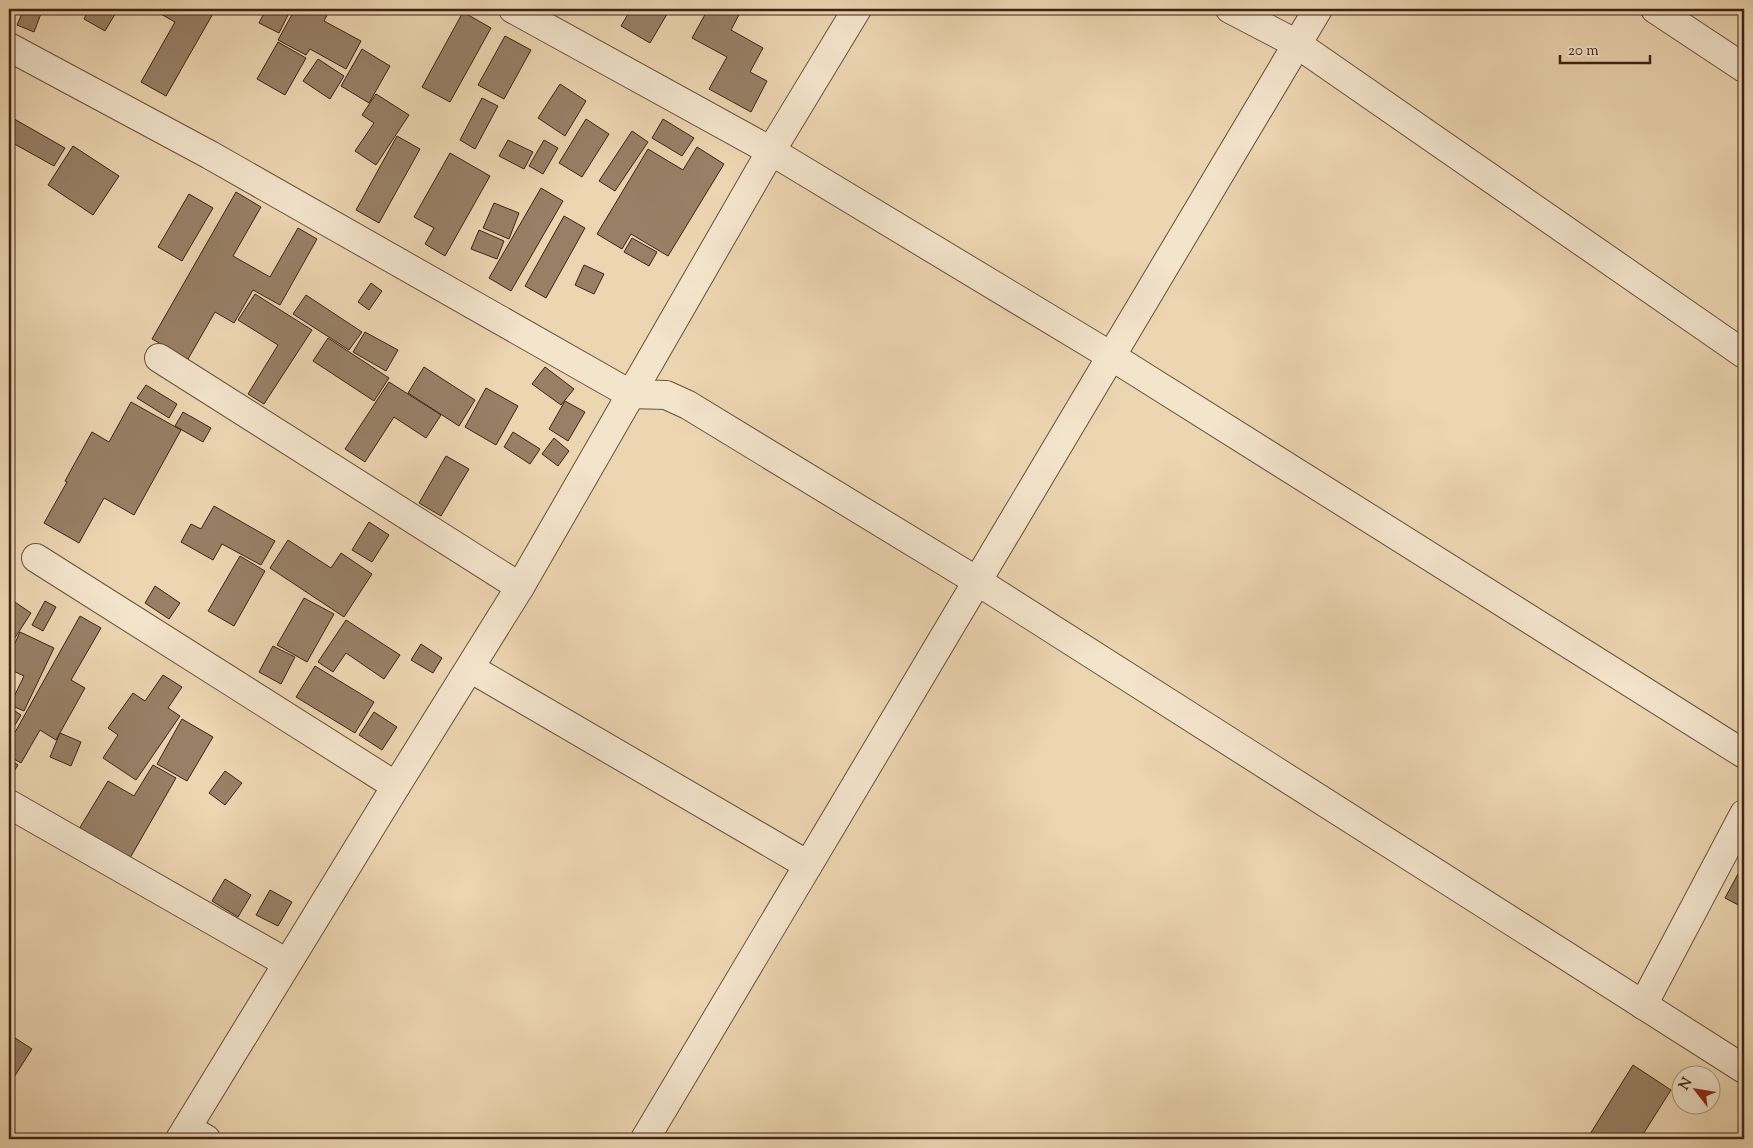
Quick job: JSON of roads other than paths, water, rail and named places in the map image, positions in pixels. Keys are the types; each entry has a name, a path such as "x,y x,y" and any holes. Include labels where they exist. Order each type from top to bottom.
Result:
{"street":[{"path":"513,9 771,151 1111,356 1744,754"},
{"path":"191,1135 287,964 520,587 771,151 857,9"},
{"path":"1230,9 1297,44 1744,354"},
{"path":"645,1139 1318,9"},
{"path":"1655,9 1744,68"},
{"path":"9,47 210,155 630,394 666,395 688,405 978,581 1744,1069"},
{"path":"159,358 520,587"},
{"path":"36,558 396,786"},
{"path":"470,668 808,865"},
{"path":"9,804 287,964"},
{"path":"1643,1005 1744,814"}]}
